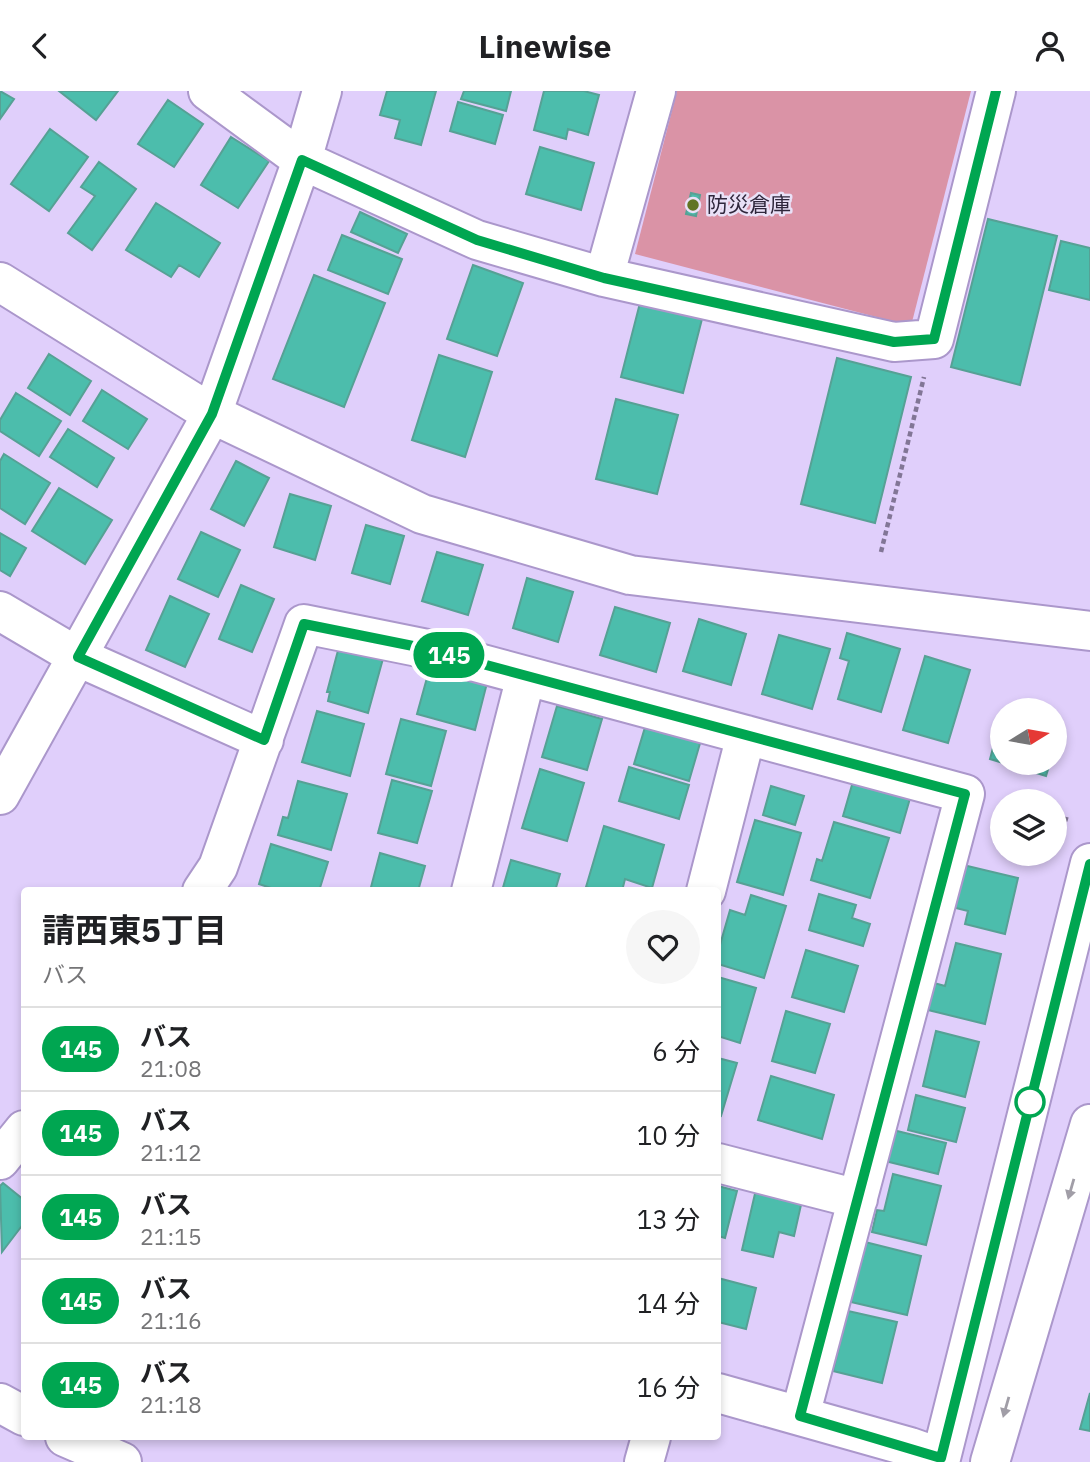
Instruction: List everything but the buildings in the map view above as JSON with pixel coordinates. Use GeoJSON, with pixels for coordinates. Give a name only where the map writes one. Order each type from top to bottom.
{"type":"FeatureCollection","features":[{"type":"Feature","properties":{"kind":"street"},"geometry":{"type":"LineString","coordinates":[[208,91],[302,160],[477,240],[604,278],[894,342],[934,339],[996,91]]}},
{"type":"Feature","properties":{"kind":"street"},"geometry":{"type":"LineString","coordinates":[[0,795],[212,414],[302,160],[322,91]]}},
{"type":"Feature","properties":{"kind":"street"},"geometry":{"type":"LineString","coordinates":[[604,278],[656,91]]}},
{"type":"Feature","properties":{"kind":"street"},"geometry":{"type":"LineString","coordinates":[[0,282],[212,414],[422,514],[630,575],[1090,631]]}},
{"type":"Feature","properties":{"kind":"street"},"geometry":{"type":"LineString","coordinates":[[0,611],[78,657],[264,740]]}},
{"type":"Feature","properties":{"kind":"street"},"geometry":{"type":"LineString","coordinates":[[205,887],[218,867],[304,624],[423,648],[965,794],[800,1416]]}},
{"type":"Feature","properties":{"kind":"street"},"geometry":{"type":"LineString","coordinates":[[472,887],[526,676]]}},
{"type":"Feature","properties":{"kind":"street"},"geometry":{"type":"LineString","coordinates":[[707,887],[746,735]]}},
{"type":"Feature","properties":{"kind":"street"},"geometry":{"type":"LineString","coordinates":[[721,1394],[941,1460],[1090,863]]}},
{"type":"Feature","properties":{"kind":"street"},"geometry":{"type":"LineString","coordinates":[[990,1462],[1090,1123]]}},
{"type":"Feature","properties":{"kind":"street"},"geometry":{"type":"LineString","coordinates":[[721,1164],[858,1199]]}},
{"type":"Feature","properties":{"kind":"street"},"geometry":{"type":"LineString","coordinates":[[0,1403],[21,1414]]}},
{"type":"Feature","properties":{"kind":"street"},"geometry":{"type":"LineString","coordinates":[[72,1440],[122,1462]]}},
{"type":"Feature","properties":{"kind":"street"},"geometry":{"type":"LineString","coordinates":[[644,1462],[650,1440]]}},
{"type":"Feature","properties":{"kind":"path"},"geometry":{"type":"LineString","coordinates":[[881,552],[934,339]]}},
{"type":"Feature","properties":{"kind":"shaded area"},"geometry":{"type":"Polygon","coordinates":[[[677,91],[971,91],[911,326],[635,254],[677,91]]]}},
{"type":"Feature","properties":{"kind":"bus line","name":"145"},"geometry":{"type":"LineString","coordinates":[[996,91],[934,339],[894,342],[604,278],[477,240],[302,160],[212,414],[78,657],[264,740],[304,624],[423,648],[965,794],[800,1416],[941,1458],[1090,864]]}},
{"type":"Feature","properties":{"kind":"place","name":"防災倉庫"},"geometry":{"type":"Point","coordinates":[693,205]}}]}
